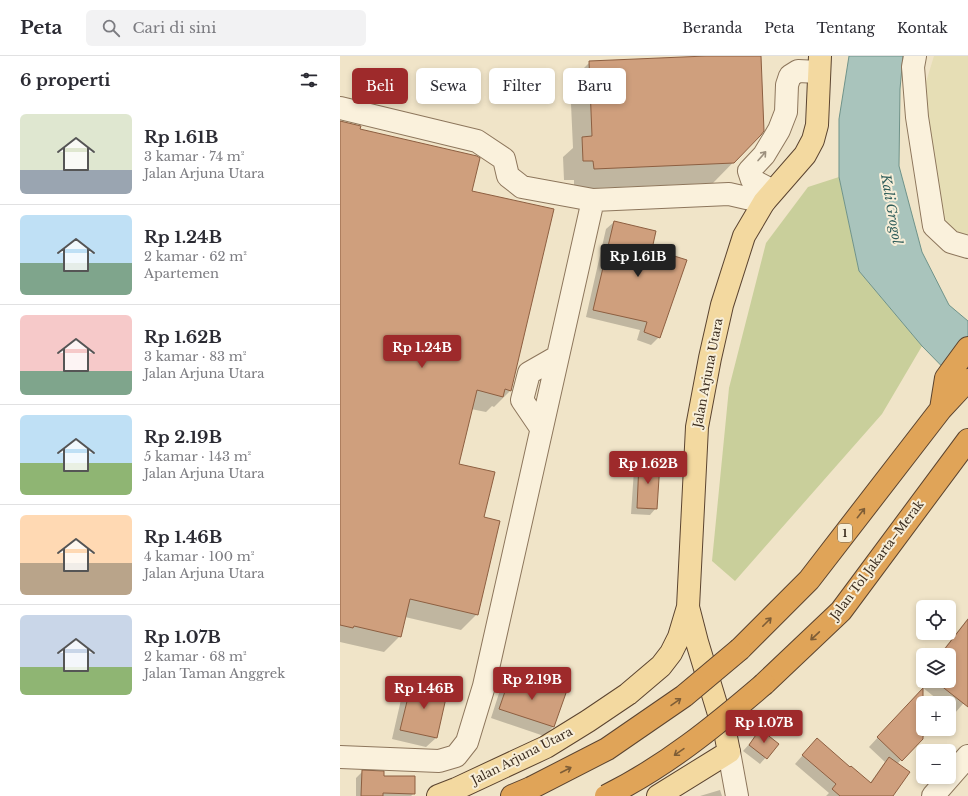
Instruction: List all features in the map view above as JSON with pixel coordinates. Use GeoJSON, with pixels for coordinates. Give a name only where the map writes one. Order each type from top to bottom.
{"type":"FeatureCollection","features":[{"type":"Feature","properties":{"kind":"highway"},"geometry":{"type":"LineString","coordinates":[[959,381],[968,348]]}},
{"type":"Feature","properties":{"kind":"highway","name":"1"},"geometry":{"type":"LineString","coordinates":[[522,792],[607,749],[684,696],[740,649],[809,580],[941,409],[944,385],[959,381]]}},
{"type":"Feature","properties":{"kind":"highway","name":"Jalan Tol Jakarta–Merak"},"geometry":{"type":"LineString","coordinates":[[606,796],[619,790],[678,754],[720,722],[764,684],[841,611],[960,456],[968,440]]}},
{"type":"Feature","properties":{"kind":"main road","name":"Jalan Arjuna Utara"},"geometry":{"type":"LineString","coordinates":[[438,796],[456,789],[546,746],[588,721],[628,694],[661,666],[671,653],[679,636],[688,607],[697,427],[722,305],[744,236],[769,196],[805,155],[813,140],[817,125],[820,64]]}},
{"type":"Feature","properties":{"kind":"main road"},"geometry":{"type":"LineString","coordinates":[[658,796],[729,752],[688,607]]}},
{"type":"Feature","properties":{"kind":"street"},"geometry":{"type":"LineString","coordinates":[[915,56],[913,67],[917,117],[934,226],[951,242],[968,247]]}},
{"type":"Feature","properties":{"kind":"street"},"geometry":{"type":"LineString","coordinates":[[769,196],[752,180],[749,171],[764,155],[779,130],[786,112],[787,85],[790,76],[798,71],[820,64]]}},
{"type":"Feature","properties":{"kind":"street"},"geometry":{"type":"LineString","coordinates":[[340,108],[477,141],[504,159],[508,176],[522,186],[593,200],[729,194],[769,196]]}},
{"type":"Feature","properties":{"kind":"street"},"geometry":{"type":"LineString","coordinates":[[340,757],[439,761],[456,756],[467,742],[484,686],[593,200]]}},
{"type":"Feature","properties":{"kind":"street"},"geometry":{"type":"LineString","coordinates":[[729,752],[737,796]]}},
{"type":"Feature","properties":{"kind":"street"},"geometry":{"type":"LineString","coordinates":[[933,796],[968,756]]}},
{"type":"Feature","properties":{"kind":"shaded area"},"geometry":{"type":"Polygon","coordinates":[[[934,56],[968,56],[968,239],[933,241],[917,159],[922,95],[934,56]]]}},
{"type":"Feature","properties":{"kind":"green space"},"geometry":{"type":"Polygon","coordinates":[[[839,177],[859,271],[922,346],[882,414],[735,581],[712,561],[729,388],[766,243],[808,187],[839,177]]]}},
{"type":"Feature","properties":{"kind":"water","name":"Kali Grogol"},"geometry":{"type":"Polygon","coordinates":[[[849,56],[903,56],[900,89],[899,166],[922,252],[949,305],[968,321],[968,393],[922,346],[859,271],[839,177],[839,119],[849,56]]]}},
{"type":"Feature","properties":{"kind":"building"},"geometry":{"type":"Polygon","coordinates":[[[706,56],[761,56],[764,131],[734,163],[594,169],[593,161],[583,161],[582,137],[592,136],[591,104],[626,104],[626,68],[589,68],[589,61],[706,56]]]}},
{"type":"Feature","properties":{"kind":"building"},"geometry":{"type":"Polygon","coordinates":[[[340,121],[361,126],[360,129],[477,156],[480,158],[472,191],[554,209],[511,391],[505,389],[503,397],[477,390],[459,464],[495,472],[484,517],[500,521],[478,615],[410,599],[401,637],[354,626],[353,628],[340,625],[340,121]]]}},
{"type":"Feature","properties":{"kind":"building"},"geometry":{"type":"Polygon","coordinates":[[[614,221],[656,231],[652,249],[687,260],[660,338],[644,332],[647,322],[593,310],[614,221]]]}},
{"type":"Feature","properties":{"kind":"building"},"geometry":{"type":"Polygon","coordinates":[[[639,462],[660,463],[657,509],[637,508],[639,462]]]}},
{"type":"Feature","properties":{"kind":"building"},"geometry":{"type":"Polygon","coordinates":[[[968,619],[968,707],[956,696],[944,688],[956,688],[956,648],[945,648],[952,640],[956,640],[956,634],[968,619]]]}},
{"type":"Feature","properties":{"kind":"building"},"geometry":{"type":"Polygon","coordinates":[[[511,674],[566,693],[554,727],[499,709],[511,674]]]}},
{"type":"Feature","properties":{"kind":"building"},"geometry":{"type":"Polygon","coordinates":[[[412,681],[448,689],[437,738],[400,730],[412,681]]]}},
{"type":"Feature","properties":{"kind":"building"},"geometry":{"type":"Polygon","coordinates":[[[923,688],[923,696],[916,696],[916,736],[923,736],[923,739],[918,744],[916,744],[916,746],[902,761],[877,737],[923,688]]]}},
{"type":"Feature","properties":{"kind":"building"},"geometry":{"type":"Polygon","coordinates":[[[760,729],[779,744],[767,759],[749,745],[760,729]]]}},
{"type":"Feature","properties":{"kind":"building"},"geometry":{"type":"Polygon","coordinates":[[[817,738],[871,783],[889,757],[910,772],[893,796],[840,796],[832,789],[836,784],[802,755],[817,738]]]}},
{"type":"Feature","properties":{"kind":"building"},"geometry":{"type":"Polygon","coordinates":[[[362,770],[384,771],[384,776],[415,776],[415,794],[383,793],[383,796],[361,796],[362,770]]]}}]}
